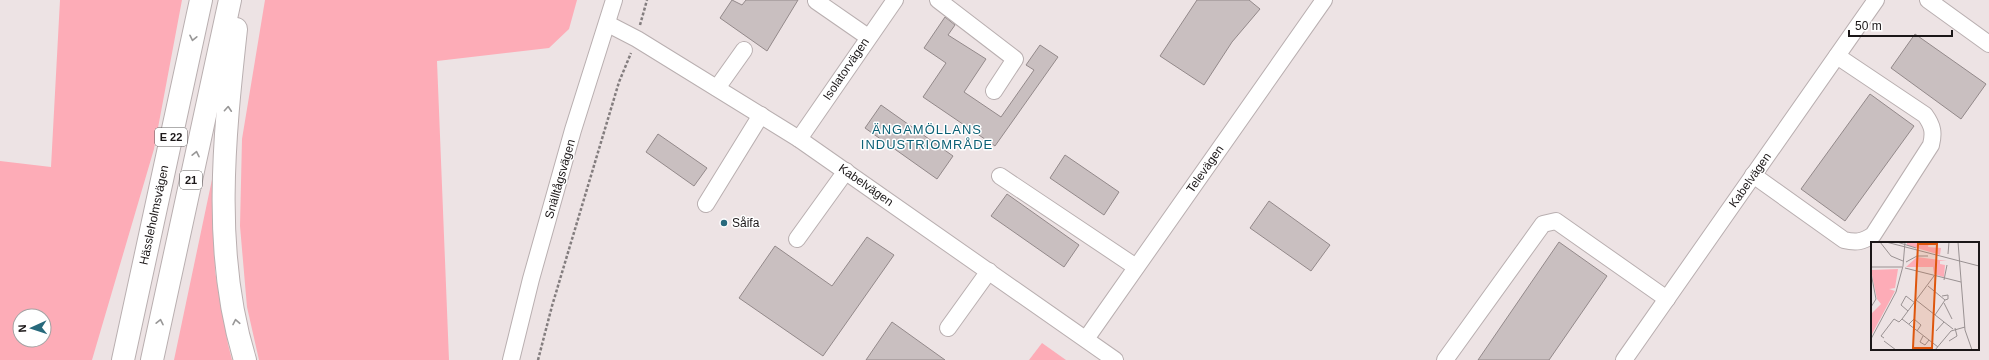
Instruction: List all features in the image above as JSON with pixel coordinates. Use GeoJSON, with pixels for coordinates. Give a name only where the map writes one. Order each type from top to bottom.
{"type":"FeatureCollection","features":[{"type":"Feature","properties":{"kind":"highway","name":"Hässleholmsvägen"},"geometry":{"type":"LineString","coordinates":[[123,360],[201,0]]}},
{"type":"Feature","properties":{"kind":"highway","name":"21"},"geometry":{"type":"LineString","coordinates":[[152,360],[230,0]]}},
{"type":"Feature","properties":{"kind":"highway"},"geometry":{"type":"LineString","coordinates":[[239,0],[228,108],[224,202],[232,299],[245,360]]}},
{"type":"Feature","properties":{"kind":"highway","name":"E 22"},"geometry":{"type":"LineString","coordinates":[[111,360],[141,274]]}},
{"type":"Feature","properties":{"kind":"street","name":"Snälltågsvägen"},"geometry":{"type":"LineString","coordinates":[[511,360],[531,279],[573,130],[608,24],[614,0]]}},
{"type":"Feature","properties":{"kind":"street","name":"Isolatorvägen"},"geometry":{"type":"LineString","coordinates":[[799,139],[895,0]]}},
{"type":"Feature","properties":{"kind":"street"},"geometry":{"type":"LineString","coordinates":[[938,0],[1015,59],[994,91]]}},
{"type":"Feature","properties":{"kind":"street","name":"Televägen"},"geometry":{"type":"LineString","coordinates":[[1086,339],[1324,0]]}},
{"type":"Feature","properties":{"kind":"street","name":"Kabelvägen"},"geometry":{"type":"LineString","coordinates":[[1624,360],[1876,0]]}},
{"type":"Feature","properties":{"kind":"street"},"geometry":{"type":"LineString","coordinates":[[1928,0],[1989,44]]}},
{"type":"Feature","properties":{"kind":"street"},"geometry":{"type":"LineString","coordinates":[[816,1],[868,37]]}},
{"type":"Feature","properties":{"kind":"street","name":"Kabelvägen"},"geometry":{"type":"LineString","coordinates":[[608,24],[637,39],[799,139],[1115,360]]}},
{"type":"Feature","properties":{"kind":"street"},"geometry":{"type":"LineString","coordinates":[[717,88],[744,50]]}},
{"type":"Feature","properties":{"kind":"street"},"geometry":{"type":"LineString","coordinates":[[1753,175],[1844,240],[1856,242],[1864,241],[1873,235],[1931,145],[1933,134],[1932,124],[1925,115],[1837,56]]}},
{"type":"Feature","properties":{"kind":"street"},"geometry":{"type":"LineString","coordinates":[[706,204],[761,115]]}},
{"type":"Feature","properties":{"kind":"street"},"geometry":{"type":"LineString","coordinates":[[797,239],[846,171]]}},
{"type":"Feature","properties":{"kind":"street"},"geometry":{"type":"LineString","coordinates":[[1000,176],[1136,267]]}},
{"type":"Feature","properties":{"kind":"street"},"geometry":{"type":"LineString","coordinates":[[1444,360],[1543,224],[1549,222],[1556,222],[1666,299]]}},
{"type":"Feature","properties":{"kind":"street"},"geometry":{"type":"LineString","coordinates":[[948,328],[988,271]]}},
{"type":"Feature","properties":{"kind":"path"},"geometry":{"type":"LineString","coordinates":[[538,360],[552,306],[619,82],[637,39],[647,0]]}},
{"type":"Feature","properties":{"kind":"shaded area"},"geometry":{"type":"Polygon","coordinates":[[[60,0],[182,0],[154,149],[92,360],[0,360],[0,161],[51,167],[60,0]]]}},
{"type":"Feature","properties":{"kind":"shaded area"},"geometry":{"type":"Polygon","coordinates":[[[265,0],[577,0],[569,29],[549,48],[437,61],[449,360],[259,360],[247,307],[240,226],[242,139],[265,0]]]}},
{"type":"Feature","properties":{"kind":"shaded area"},"geometry":{"type":"Polygon","coordinates":[[[214,170],[215,271],[232,360],[174,360],[214,170]]]}},
{"type":"Feature","properties":{"kind":"shaded area"},"geometry":{"type":"Polygon","coordinates":[[[1042,343],[1066,360],[1029,360],[1042,343]]]}},
{"type":"Feature","properties":{"kind":"building"},"geometry":{"type":"Polygon","coordinates":[[[732,0],[742,5],[746,0],[798,0],[767,51],[720,18],[732,0]]]}},
{"type":"Feature","properties":{"kind":"building"},"geometry":{"type":"Polygon","coordinates":[[[1197,0],[1249,0],[1260,9],[1232,42],[1204,85],[1160,56],[1197,0]]]}},
{"type":"Feature","properties":{"kind":"building"},"geometry":{"type":"Polygon","coordinates":[[[945,17],[955,25],[948,35],[986,59],[964,92],[1001,117],[1034,70],[1026,65],[1040,45],[1058,57],[995,146],[923,97],[946,63],[924,48],[945,17]]]}},
{"type":"Feature","properties":{"kind":"building"},"geometry":{"type":"Polygon","coordinates":[[[1915,34],[1986,84],[1961,119],[1891,68],[1915,34]]]}},
{"type":"Feature","properties":{"kind":"building"},"geometry":{"type":"Polygon","coordinates":[[[1870,94],[1914,126],[1845,221],[1801,189],[1870,94]]]}},
{"type":"Feature","properties":{"kind":"building"},"geometry":{"type":"Polygon","coordinates":[[[881,105],[953,156],[937,179],[865,128],[881,105]]]}},
{"type":"Feature","properties":{"kind":"building"},"geometry":{"type":"Polygon","coordinates":[[[658,134],[707,168],[694,186],[646,152],[658,134]]]}},
{"type":"Feature","properties":{"kind":"building"},"geometry":{"type":"Polygon","coordinates":[[[1065,155],[1119,192],[1104,215],[1050,178],[1065,155]]]}},
{"type":"Feature","properties":{"kind":"building"},"geometry":{"type":"Polygon","coordinates":[[[1007,194],[1079,245],[1064,267],[991,216],[1007,194]]]}},
{"type":"Feature","properties":{"kind":"building"},"geometry":{"type":"Polygon","coordinates":[[[1269,201],[1330,245],[1311,271],[1250,228],[1269,201]]]}},
{"type":"Feature","properties":{"kind":"building"},"geometry":{"type":"Polygon","coordinates":[[[867,237],[894,255],[823,356],[739,298],[775,246],[832,286],[867,237]]]}},
{"type":"Feature","properties":{"kind":"building"},"geometry":{"type":"Polygon","coordinates":[[[1559,242],[1607,276],[1549,360],[1478,360],[1559,242]]]}},
{"type":"Feature","properties":{"kind":"building"},"geometry":{"type":"Polygon","coordinates":[[[892,322],[945,360],[866,360],[892,322]]]}},
{"type":"Feature","properties":{"kind":"place","name":"Såifa"},"geometry":{"type":"Point","coordinates":[724,223]}},
{"type":"Feature","properties":{"kind":"district","name":"ÄNGAMÖLLANS INDUSTRIOMRÅDE"},"geometry":{"type":"Point","coordinates":[927,136]}}]}
